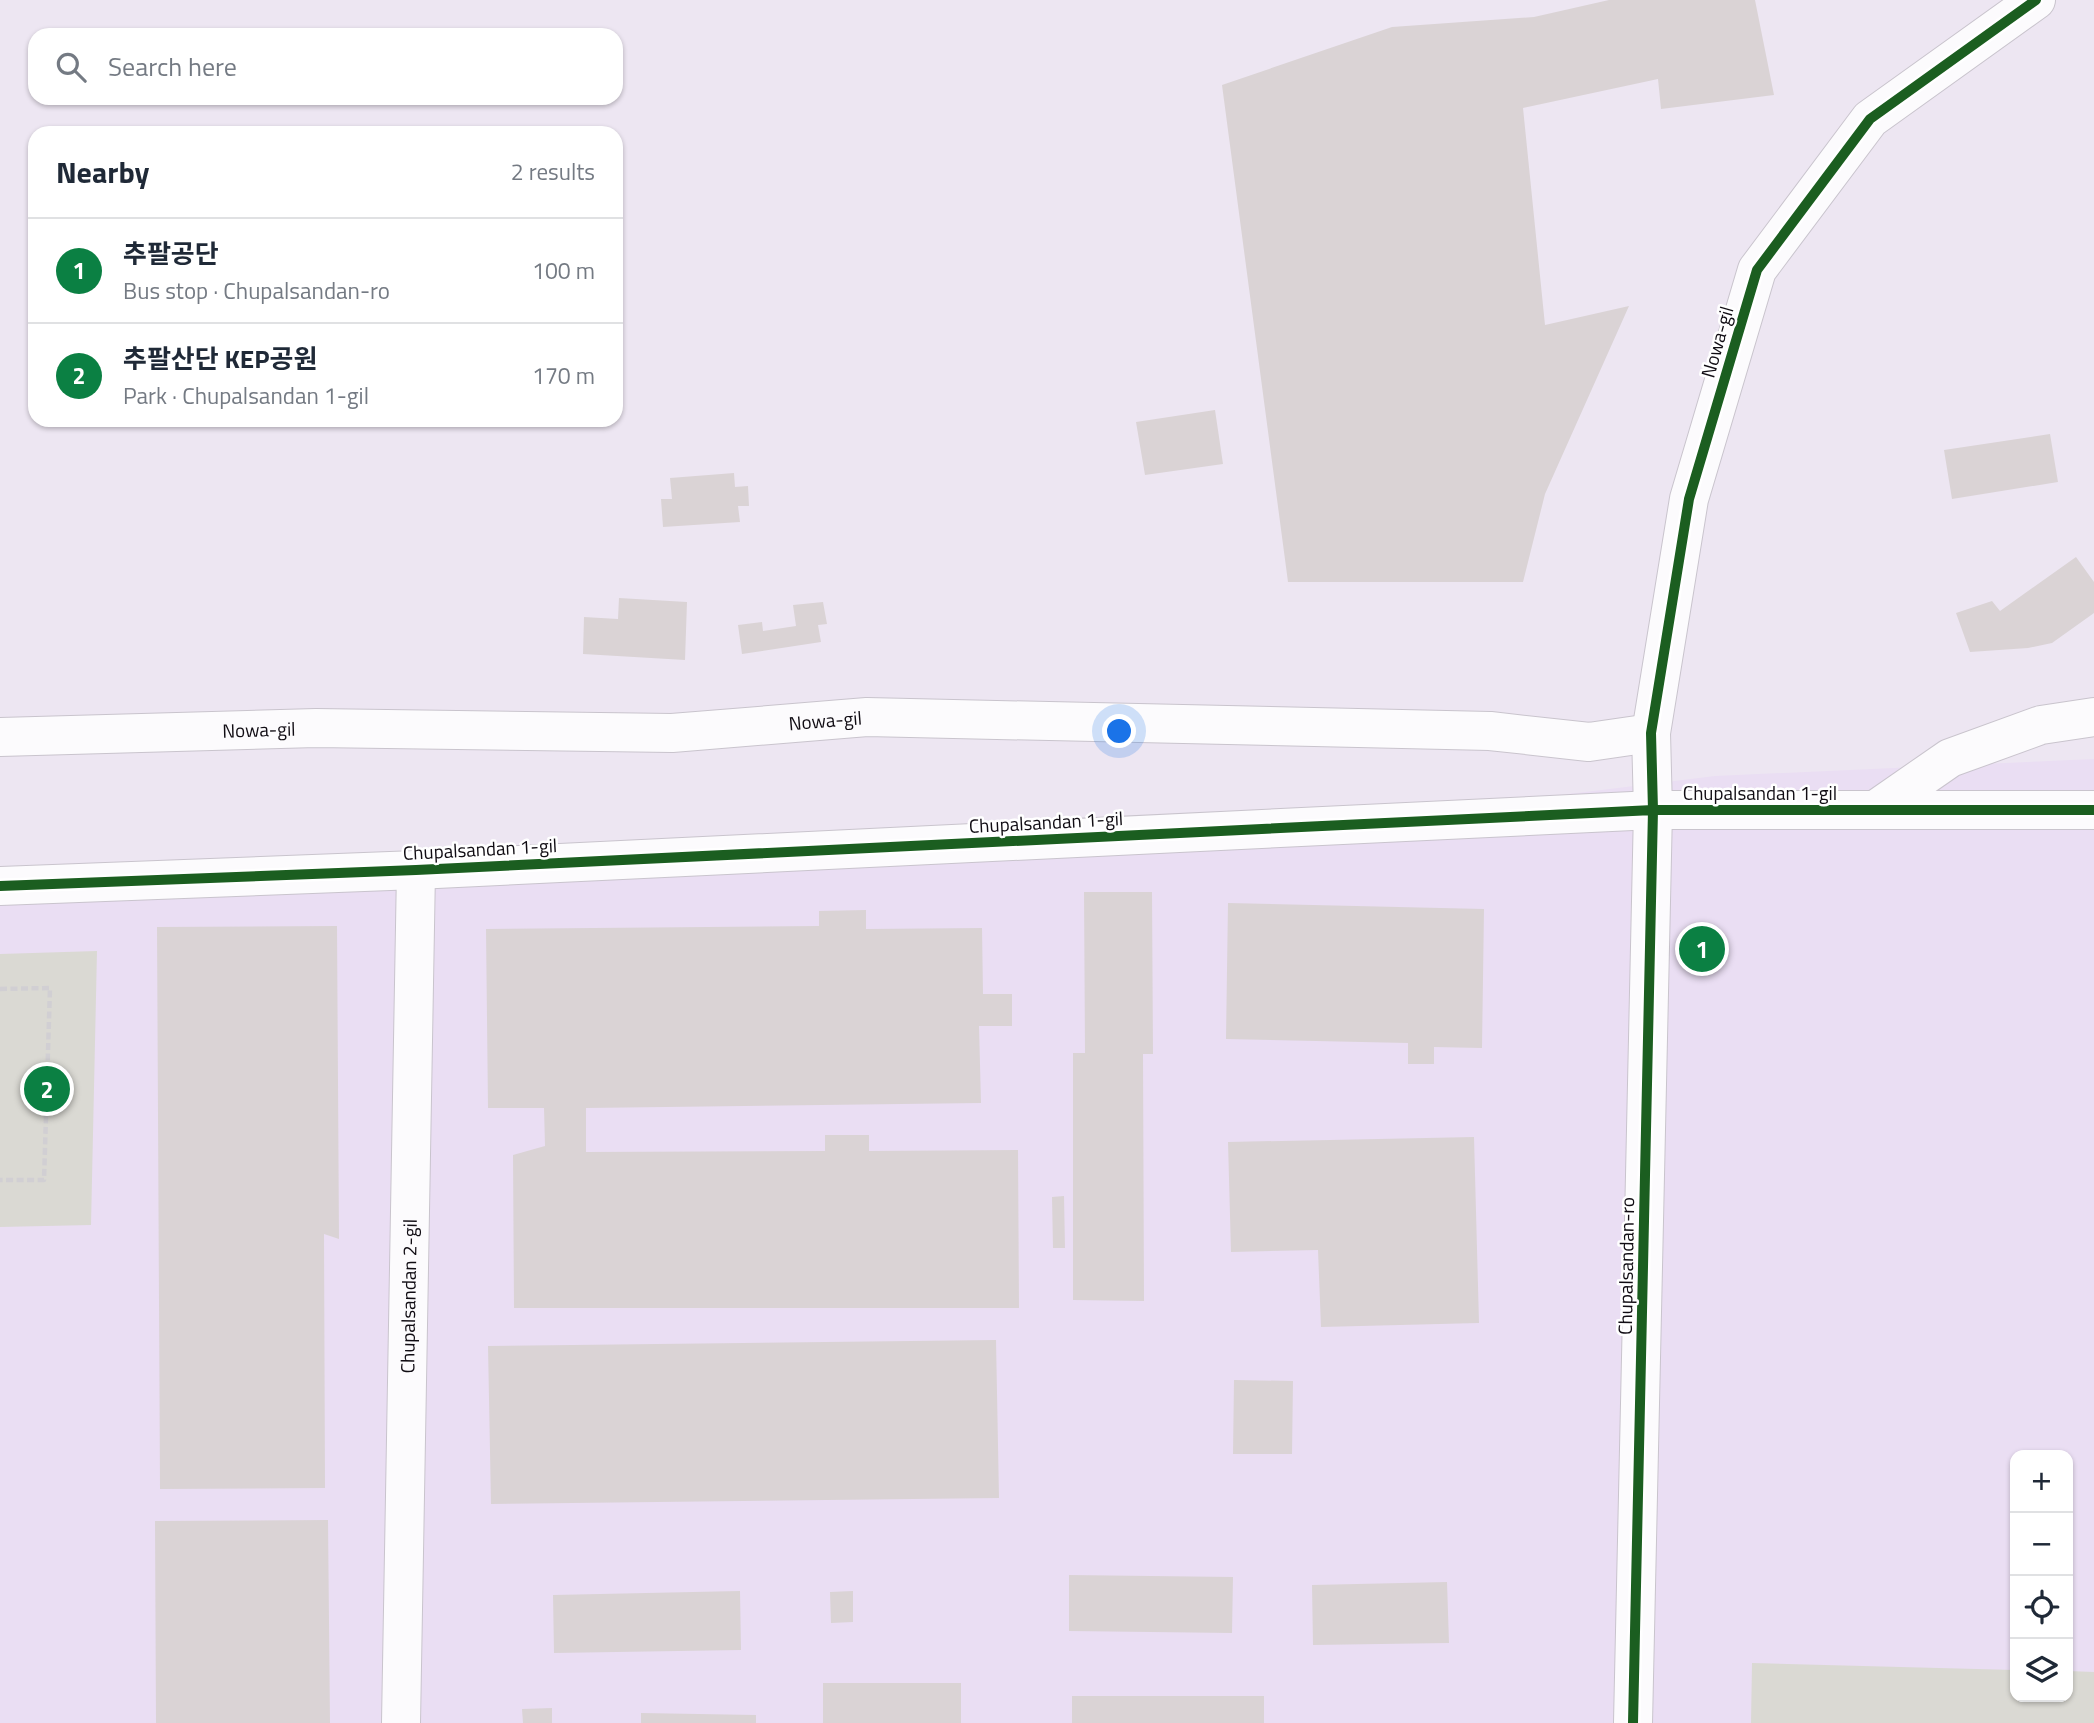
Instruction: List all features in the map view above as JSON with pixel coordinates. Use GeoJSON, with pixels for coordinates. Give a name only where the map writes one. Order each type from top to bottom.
{"type":"FeatureCollection","features":[{"type":"Feature","properties":{"kind":"street","name":"Nowa-gil"},"geometry":{"type":"LineString","coordinates":[[1653,810],[1651,733],[1689,499],[1757,270],[1870,118],[2036,0]]}},
{"type":"Feature","properties":{"kind":"street","name":"Nowa-gil"},"geometry":{"type":"LineString","coordinates":[[0,737],[316,728],[673,733],[867,717],[1490,731],[1590,742],[1651,733]]}},
{"type":"Feature","properties":{"kind":"street"},"geometry":{"type":"LineString","coordinates":[[1875,810],[1950,758],[2041,724],[2094,717]]}},
{"type":"Feature","properties":{"kind":"street","name":"Chupalsandan 1-gil"},"geometry":{"type":"LineString","coordinates":[[0,886],[416,870],[1653,810],[2094,810]]}},
{"type":"Feature","properties":{"kind":"street","name":"Chupalsandan-ro"},"geometry":{"type":"LineString","coordinates":[[1633,1723],[1653,810]]}},
{"type":"Feature","properties":{"kind":"street","name":"Chupalsandan 2-gil"},"geometry":{"type":"LineString","coordinates":[[401,1723],[416,870]]}},
{"type":"Feature","properties":{"kind":"path"},"geometry":{"type":"LineString","coordinates":[[0,989],[50,988],[44,1180],[0,1180]]}},
{"type":"Feature","properties":{"kind":"shaded area"},"geometry":{"type":"Polygon","coordinates":[[[2094,759],[2094,1723],[0,1723],[0,873],[1561,795],[1715,776],[2094,759]]]}},
{"type":"Feature","properties":{"kind":"shaded area"},"geometry":{"type":"Polygon","coordinates":[[[97,951],[91,1225],[0,1227],[0,954],[97,951]]]}},
{"type":"Feature","properties":{"kind":"shaded area"},"geometry":{"type":"Polygon","coordinates":[[[1752,1663],[2010,1670],[2010,1702],[2073,1702],[2073,1671],[2094,1672],[2094,1723],[1751,1723],[1752,1663]]]}},
{"type":"Feature","properties":{"kind":"building"},"geometry":{"type":"Polygon","coordinates":[[[1609,0],[1755,0],[1774,95],[1661,109],[1658,79],[1523,108],[1545,325],[1629,306],[1545,494],[1523,582],[1288,582],[1222,85],[1392,27],[1534,17],[1609,0]]]}},
{"type":"Feature","properties":{"kind":"building"},"geometry":{"type":"Polygon","coordinates":[[[1215,410],[1223,464],[1145,475],[1136,422],[1215,410]]]}},
{"type":"Feature","properties":{"kind":"building"},"geometry":{"type":"Polygon","coordinates":[[[2050,434],[2058,482],[1952,499],[1944,450],[2050,434]]]}},
{"type":"Feature","properties":{"kind":"building"},"geometry":{"type":"Polygon","coordinates":[[[734,473],[735,487],[748,486],[749,506],[738,506],[740,522],[663,527],[661,499],[672,499],[670,478],[734,473]]]}},
{"type":"Feature","properties":{"kind":"building"},"geometry":{"type":"Polygon","coordinates":[[[2076,557],[2094,582],[2094,613],[2052,643],[2028,648],[1970,652],[1956,613],[1992,601],[2000,611],[2076,557]]]}},
{"type":"Feature","properties":{"kind":"building"},"geometry":{"type":"Polygon","coordinates":[[[619,598],[687,602],[685,660],[583,654],[584,617],[618,619],[619,598]]]}},
{"type":"Feature","properties":{"kind":"building"},"geometry":{"type":"Polygon","coordinates":[[[823,602],[827,624],[818,625],[821,642],[742,654],[738,625],[762,622],[763,631],[796,626],[793,605],[823,602]]]}},
{"type":"Feature","properties":{"kind":"building"},"geometry":{"type":"Polygon","coordinates":[[[1084,892],[1152,892],[1153,1054],[1143,1054],[1144,1301],[1073,1300],[1073,1053],[1085,1053],[1084,892]]]}},
{"type":"Feature","properties":{"kind":"building"},"geometry":{"type":"Polygon","coordinates":[[[1228,903],[1484,909],[1482,1048],[1434,1047],[1434,1064],[1408,1064],[1408,1043],[1226,1039],[1228,903]]]}},
{"type":"Feature","properties":{"kind":"building"},"geometry":{"type":"Polygon","coordinates":[[[866,910],[866,929],[982,928],[983,994],[1012,994],[1012,1026],[979,1026],[981,1103],[586,1108],[586,1152],[825,1151],[825,1135],[869,1135],[869,1151],[1018,1150],[1019,1308],[514,1308],[513,1155],[545,1146],[544,1108],[488,1108],[486,929],[819,926],[819,911],[866,910]]]}},
{"type":"Feature","properties":{"kind":"building"},"geometry":{"type":"Polygon","coordinates":[[[337,926],[339,1239],[324,1234],[325,1488],[160,1489],[157,927],[337,926]]]}},
{"type":"Feature","properties":{"kind":"building"},"geometry":{"type":"Polygon","coordinates":[[[1474,1137],[1479,1323],[1321,1327],[1318,1250],[1231,1252],[1228,1142],[1474,1137]]]}},
{"type":"Feature","properties":{"kind":"building"},"geometry":{"type":"Polygon","coordinates":[[[1064,1196],[1065,1248],[1053,1248],[1052,1197],[1064,1196]]]}},
{"type":"Feature","properties":{"kind":"building"},"geometry":{"type":"Polygon","coordinates":[[[996,1340],[999,1498],[491,1504],[488,1346],[996,1340]]]}},
{"type":"Feature","properties":{"kind":"building"},"geometry":{"type":"Polygon","coordinates":[[[1234,1380],[1293,1381],[1292,1454],[1233,1454],[1234,1380]]]}},
{"type":"Feature","properties":{"kind":"building"},"geometry":{"type":"Polygon","coordinates":[[[328,1520],[330,1723],[156,1723],[155,1521],[328,1520]]]}},
{"type":"Feature","properties":{"kind":"building"},"geometry":{"type":"Polygon","coordinates":[[[1069,1575],[1233,1577],[1232,1633],[1069,1631],[1069,1575]]]}},
{"type":"Feature","properties":{"kind":"building"},"geometry":{"type":"Polygon","coordinates":[[[1447,1582],[1449,1643],[1313,1645],[1312,1585],[1447,1582]]]}},
{"type":"Feature","properties":{"kind":"building"},"geometry":{"type":"Polygon","coordinates":[[[740,1591],[741,1650],[554,1653],[553,1595],[740,1591]]]}},
{"type":"Feature","properties":{"kind":"building"},"geometry":{"type":"Polygon","coordinates":[[[853,1591],[853,1622],[831,1623],[830,1592],[853,1591]]]}},
{"type":"Feature","properties":{"kind":"building"},"geometry":{"type":"Polygon","coordinates":[[[823,1683],[961,1683],[961,1723],[823,1723],[823,1683]]]}},
{"type":"Feature","properties":{"kind":"building"},"geometry":{"type":"Polygon","coordinates":[[[1072,1696],[1264,1696],[1264,1723],[1072,1723],[1072,1696]]]}},
{"type":"Feature","properties":{"kind":"building"},"geometry":{"type":"Polygon","coordinates":[[[552,1708],[552,1723],[523,1723],[522,1709],[552,1708]]]}},
{"type":"Feature","properties":{"kind":"building"},"geometry":{"type":"Polygon","coordinates":[[[641,1713],[756,1715],[756,1723],[641,1723],[641,1713]]]}},
{"type":"Feature","properties":{"kind":"cycle path"},"geometry":{"type":"LineString","coordinates":[[1633,1723],[1653,810],[1651,733],[1689,499],[1757,270],[1870,119],[2036,0]]}},
{"type":"Feature","properties":{"kind":"cycle path"},"geometry":{"type":"LineString","coordinates":[[0,886],[416,870],[1653,810],[2094,810]]}},
{"type":"Feature","properties":{"kind":"place","name":"추팔공단"},"geometry":{"type":"Point","coordinates":[1702,949]}},
{"type":"Feature","properties":{"kind":"place","name":"추팔산단 KEP공원"},"geometry":{"type":"Point","coordinates":[47,1089]}}]}
